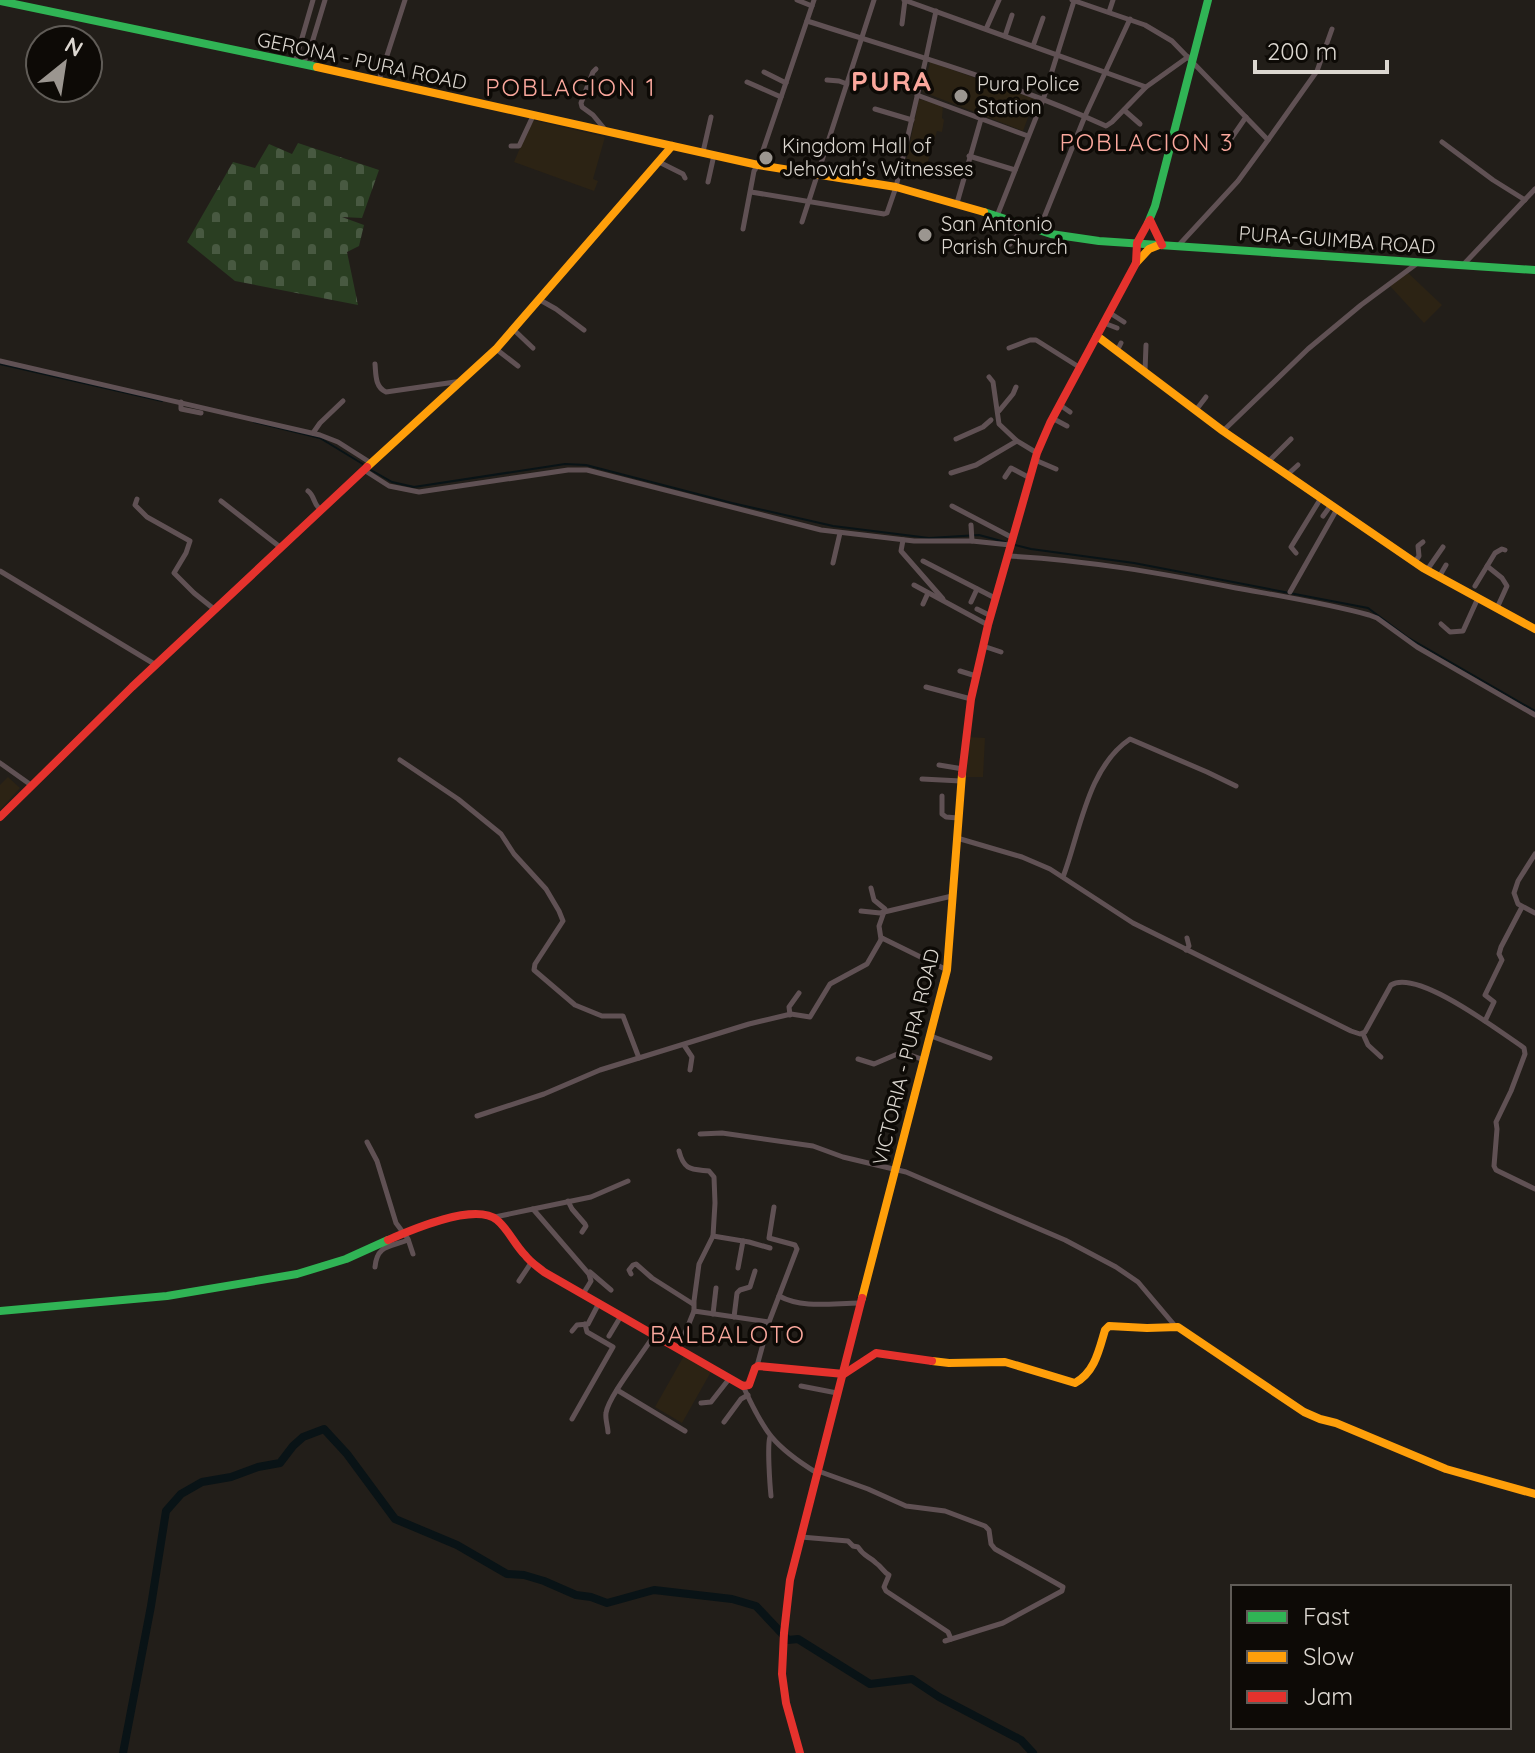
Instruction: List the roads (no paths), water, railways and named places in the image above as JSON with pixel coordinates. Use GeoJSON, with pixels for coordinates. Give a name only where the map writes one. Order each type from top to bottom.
{"type":"FeatureCollection","features":[{"type":"Feature","properties":{"kind":"main road"},"geometry":{"type":"LineString","coordinates":[[1137,243],[1150,220],[1208,0]]}},
{"type":"Feature","properties":{"kind":"main road","name":"GERONA - PURA ROAD"},"geometry":{"type":"LineString","coordinates":[[0,1],[379,80],[758,165],[896,187],[1039,230],[1073,237],[1137,243]]}},
{"type":"Feature","properties":{"kind":"main road"},"geometry":{"type":"LineString","coordinates":[[0,817],[320,509],[496,349],[672,146]]}},
{"type":"Feature","properties":{"kind":"main road"},"geometry":{"type":"LineString","coordinates":[[1136,263],[1149,249],[1162,245],[1150,220]]}},
{"type":"Feature","properties":{"kind":"main road","name":"PURA-GUIMBA ROAD"},"geometry":{"type":"LineString","coordinates":[[1137,243],[1535,270]]}},
{"type":"Feature","properties":{"kind":"main road","name":"VICTORIA - PURA ROAD"},"geometry":{"type":"LineString","coordinates":[[800,1753],[783,1689],[790,1580],[947,970],[961,781],[976,676],[1036,457],[1052,418],[1136,263],[1137,243]]}},
{"type":"Feature","properties":{"kind":"main road"},"geometry":{"type":"LineString","coordinates":[[1097,336],[1119,347],[1145,372],[1287,475],[1295,485],[1321,498],[1427,570],[1535,629]]}},
{"type":"Feature","properties":{"kind":"main road"},"geometry":{"type":"LineString","coordinates":[[0,1311],[167,1296],[288,1276],[329,1266],[461,1215],[482,1215],[494,1218],[531,1263],[544,1272],[679,1348],[747,1392],[757,1367],[842,1374],[876,1353],[949,1363],[1005,1362],[1075,1383],[1089,1373],[1109,1326],[1176,1327],[1304,1412],[1446,1469],[1535,1494]]}},
{"type":"Feature","properties":{"kind":"street"},"geometry":{"type":"LineString","coordinates":[[303,64],[313,0]]}},
{"type":"Feature","properties":{"kind":"street"},"geometry":{"type":"LineString","coordinates":[[303,64],[313,53],[311,46],[325,0]]}},
{"type":"Feature","properties":{"kind":"street"},"geometry":{"type":"LineString","coordinates":[[379,80],[405,0]]}},
{"type":"Feature","properties":{"kind":"street"},"geometry":{"type":"LineString","coordinates":[[743,229],[754,171],[813,3],[797,0]]}},
{"type":"Feature","properties":{"kind":"street"},"geometry":{"type":"LineString","coordinates":[[802,222],[874,0]]}},
{"type":"Feature","properties":{"kind":"street"},"geometry":{"type":"LineString","coordinates":[[902,24],[905,0],[1146,87]]}},
{"type":"Feature","properties":{"kind":"street"},"geometry":{"type":"LineString","coordinates":[[986,29],[999,0]]}},
{"type":"Feature","properties":{"kind":"street"},"geometry":{"type":"LineString","coordinates":[[1109,12],[1113,0]]}},
{"type":"Feature","properties":{"kind":"street"},"geometry":{"type":"LineString","coordinates":[[996,217],[1043,100],[1076,1],[1145,25],[1172,41],[1268,140]]}},
{"type":"Feature","properties":{"kind":"street"},"geometry":{"type":"LineString","coordinates":[[751,192],[884,214],[887,212],[896,187],[936,11]]}},
{"type":"Feature","properties":{"kind":"street"},"geometry":{"type":"LineString","coordinates":[[1005,36],[1012,15]]}},
{"type":"Feature","properties":{"kind":"street"},"geometry":{"type":"LineString","coordinates":[[1033,46],[1043,18]]}},
{"type":"Feature","properties":{"kind":"street"},"geometry":{"type":"LineString","coordinates":[[1039,230],[1085,116],[1130,19]]}},
{"type":"Feature","properties":{"kind":"street"},"geometry":{"type":"LineString","coordinates":[[807,21],[926,58],[1108,126],[1146,87],[1190,59]]}},
{"type":"Feature","properties":{"kind":"street"},"geometry":{"type":"LineString","coordinates":[[1178,246],[1238,181],[1317,71],[1332,29]]}},
{"type":"Feature","properties":{"kind":"street"},"geometry":{"type":"LineString","coordinates":[[596,69],[581,103],[608,132]]}},
{"type":"Feature","properties":{"kind":"street"},"geometry":{"type":"LineString","coordinates":[[764,72],[786,83]]}},
{"type":"Feature","properties":{"kind":"street"},"geometry":{"type":"LineString","coordinates":[[827,80],[847,84]]}},
{"type":"Feature","properties":{"kind":"street"},"geometry":{"type":"LineString","coordinates":[[747,82],[781,97]]}},
{"type":"Feature","properties":{"kind":"street"},"geometry":{"type":"LineString","coordinates":[[917,95],[1028,136]]}},
{"type":"Feature","properties":{"kind":"street"},"geometry":{"type":"LineString","coordinates":[[875,109],[912,120]]}},
{"type":"Feature","properties":{"kind":"street"},"geometry":{"type":"LineString","coordinates":[[1124,110],[1140,124]]}},
{"type":"Feature","properties":{"kind":"street"},"geometry":{"type":"LineString","coordinates":[[511,146],[521,144],[533,116]]}},
{"type":"Feature","properties":{"kind":"street"},"geometry":{"type":"LineString","coordinates":[[703,152],[711,117]]}},
{"type":"Feature","properties":{"kind":"street"},"geometry":{"type":"LineString","coordinates":[[1224,149],[1246,117]]}},
{"type":"Feature","properties":{"kind":"street"},"geometry":{"type":"LineString","coordinates":[[957,203],[981,119]]}},
{"type":"Feature","properties":{"kind":"street"},"geometry":{"type":"LineString","coordinates":[[1442,142],[1525,200]]}},
{"type":"Feature","properties":{"kind":"street"},"geometry":{"type":"LineString","coordinates":[[708,182],[714,155]]}},
{"type":"Feature","properties":{"kind":"street"},"geometry":{"type":"LineString","coordinates":[[969,156],[1015,170]]}},
{"type":"Feature","properties":{"kind":"street"},"geometry":{"type":"LineString","coordinates":[[659,162],[685,178]]}},
{"type":"Feature","properties":{"kind":"street"},"geometry":{"type":"LineString","coordinates":[[1463,265],[1535,189]]}},
{"type":"Feature","properties":{"kind":"street"},"geometry":{"type":"LineString","coordinates":[[1010,244],[1021,225]]}},
{"type":"Feature","properties":{"kind":"street"},"geometry":{"type":"LineString","coordinates":[[1223,431],[1308,349],[1420,262]]}},
{"type":"Feature","properties":{"kind":"street"},"geometry":{"type":"LineString","coordinates":[[540,300],[584,330]]}},
{"type":"Feature","properties":{"kind":"street"},"geometry":{"type":"LineString","coordinates":[[1110,313],[1124,322]]}},
{"type":"Feature","properties":{"kind":"street"},"geometry":{"type":"LineString","coordinates":[[1104,323],[1117,328]]}},
{"type":"Feature","properties":{"kind":"street"},"geometry":{"type":"LineString","coordinates":[[514,330],[533,348]]}},
{"type":"Feature","properties":{"kind":"street"},"geometry":{"type":"LineString","coordinates":[[1009,348],[1036,340],[1079,367]]}},
{"type":"Feature","properties":{"kind":"street"},"geometry":{"type":"LineString","coordinates":[[1145,372],[1146,345]]}},
{"type":"Feature","properties":{"kind":"street"},"geometry":{"type":"LineString","coordinates":[[496,349],[518,366]]}},
{"type":"Feature","properties":{"kind":"street"},"geometry":{"type":"LineString","coordinates":[[0,361],[313,433],[338,442],[389,486],[419,492],[560,471],[587,470],[761,516],[840,533],[903,540],[1013,542]]}},
{"type":"Feature","properties":{"kind":"street"},"geometry":{"type":"LineString","coordinates":[[375,364],[378,384],[386,392],[463,381]]}},
{"type":"Feature","properties":{"kind":"street"},"geometry":{"type":"LineString","coordinates":[[989,377],[993,382],[999,424]]}},
{"type":"Feature","properties":{"kind":"street"},"geometry":{"type":"LineString","coordinates":[[998,412],[1016,387]]}},
{"type":"Feature","properties":{"kind":"street"},"geometry":{"type":"LineString","coordinates":[[1196,410],[1206,397]]}},
{"type":"Feature","properties":{"kind":"street"},"geometry":{"type":"LineString","coordinates":[[313,433],[343,401]]}},
{"type":"Feature","properties":{"kind":"street"},"geometry":{"type":"LineString","coordinates":[[181,404],[182,410],[201,413]]}},
{"type":"Feature","properties":{"kind":"street"},"geometry":{"type":"LineString","coordinates":[[1060,405],[1070,412]]}},
{"type":"Feature","properties":{"kind":"street"},"geometry":{"type":"LineString","coordinates":[[1052,418],[1067,426]]}},
{"type":"Feature","properties":{"kind":"street"},"geometry":{"type":"LineString","coordinates":[[956,439],[983,427],[988,419],[999,424],[1036,457],[1056,469]]}},
{"type":"Feature","properties":{"kind":"street"},"geometry":{"type":"LineString","coordinates":[[1268,462],[1291,439]]}},
{"type":"Feature","properties":{"kind":"street"},"geometry":{"type":"LineString","coordinates":[[951,473],[976,465],[1017,441]]}},
{"type":"Feature","properties":{"kind":"street"},"geometry":{"type":"LineString","coordinates":[[1287,475],[1298,465]]}},
{"type":"Feature","properties":{"kind":"street"},"geometry":{"type":"LineString","coordinates":[[1005,477],[1011,468],[1031,478]]}},
{"type":"Feature","properties":{"kind":"street"},"geometry":{"type":"LineString","coordinates":[[308,491],[320,509]]}},
{"type":"Feature","properties":{"kind":"street"},"geometry":{"type":"LineString","coordinates":[[1296,553],[1291,549],[1292,543],[1321,498]]}},
{"type":"Feature","properties":{"kind":"street"},"geometry":{"type":"LineString","coordinates":[[137,499],[135,505],[147,517],[189,540],[186,553],[174,573],[215,609]]}},
{"type":"Feature","properties":{"kind":"street"},"geometry":{"type":"LineString","coordinates":[[221,501],[280,547]]}},
{"type":"Feature","properties":{"kind":"street"},"geometry":{"type":"LineString","coordinates":[[952,506],[1013,542]]}},
{"type":"Feature","properties":{"kind":"street"},"geometry":{"type":"LineString","coordinates":[[1323,516],[1334,507]]}},
{"type":"Feature","properties":{"kind":"street"},"geometry":{"type":"LineString","coordinates":[[1290,592],[1334,507]]}},
{"type":"Feature","properties":{"kind":"street"},"geometry":{"type":"LineString","coordinates":[[971,525],[972,541]]}},
{"type":"Feature","properties":{"kind":"street"},"geometry":{"type":"LineString","coordinates":[[833,563],[840,533]]}},
{"type":"Feature","properties":{"kind":"street"},"geometry":{"type":"LineString","coordinates":[[903,540],[901,551],[945,602]]}},
{"type":"Feature","properties":{"kind":"street"},"geometry":{"type":"LineString","coordinates":[[1415,562],[1419,556],[1418,546],[1423,542]]}},
{"type":"Feature","properties":{"kind":"street"},"geometry":{"type":"LineString","coordinates":[[1427,570],[1443,547]]}},
{"type":"Feature","properties":{"kind":"street"},"geometry":{"type":"LineString","coordinates":[[1475,586],[1495,553],[1505,550]]}},
{"type":"Feature","properties":{"kind":"street"},"geometry":{"type":"LineString","coordinates":[[1009,556],[1103,564],[1369,615],[1417,647],[1535,715]]}},
{"type":"Feature","properties":{"kind":"street"},"geometry":{"type":"LineString","coordinates":[[923,561],[996,599]]}},
{"type":"Feature","properties":{"kind":"street"},"geometry":{"type":"LineString","coordinates":[[1439,577],[1446,565]]}},
{"type":"Feature","properties":{"kind":"street"},"geometry":{"type":"LineString","coordinates":[[1487,566],[1507,586],[1497,608]]}},
{"type":"Feature","properties":{"kind":"street"},"geometry":{"type":"LineString","coordinates":[[0,571],[156,665]]}},
{"type":"Feature","properties":{"kind":"street"},"geometry":{"type":"LineString","coordinates":[[914,585],[945,602],[990,620]]}},
{"type":"Feature","properties":{"kind":"street"},"geometry":{"type":"LineString","coordinates":[[971,602],[977,589]]}},
{"type":"Feature","properties":{"kind":"street"},"geometry":{"type":"LineString","coordinates":[[923,604],[928,593]]}},
{"type":"Feature","properties":{"kind":"street"},"geometry":{"type":"LineString","coordinates":[[1441,624],[1450,632],[1463,631],[1478,598]]}},
{"type":"Feature","properties":{"kind":"street"},"geometry":{"type":"LineString","coordinates":[[977,609],[990,620]]}},
{"type":"Feature","properties":{"kind":"street"},"geometry":{"type":"LineString","coordinates":[[983,646],[1001,652]]}},
{"type":"Feature","properties":{"kind":"street"},"geometry":{"type":"LineString","coordinates":[[960,671],[976,676]]}},
{"type":"Feature","properties":{"kind":"street"},"geometry":{"type":"LineString","coordinates":[[926,687],[971,699]]}},
{"type":"Feature","properties":{"kind":"street"},"geometry":{"type":"LineString","coordinates":[[1063,877],[1088,796],[1110,758],[1130,739],[1236,786]]}},
{"type":"Feature","properties":{"kind":"street"},"geometry":{"type":"LineString","coordinates":[[400,760],[458,799],[501,834],[514,854],[546,889],[563,920],[534,970],[579,1007],[602,1016],[623,1016],[639,1058]]}},
{"type":"Feature","properties":{"kind":"street"},"geometry":{"type":"LineString","coordinates":[[0,763],[31,785]]}},
{"type":"Feature","properties":{"kind":"street"},"geometry":{"type":"LineString","coordinates":[[939,765],[963,769]]}},
{"type":"Feature","properties":{"kind":"street"},"geometry":{"type":"LineString","coordinates":[[922,779],[961,781]]}},
{"type":"Feature","properties":{"kind":"street"},"geometry":{"type":"LineString","coordinates":[[942,796],[942,814],[958,818]]}},
{"type":"Feature","properties":{"kind":"street"},"geometry":{"type":"LineString","coordinates":[[957,838],[1022,857],[1050,869],[1133,923],[1325,1019],[1363,1034]]}},
{"type":"Feature","properties":{"kind":"street"},"geometry":{"type":"LineString","coordinates":[[1535,854],[1515,888],[1515,897],[1522,907],[1535,913]]}},
{"type":"Feature","properties":{"kind":"street"},"geometry":{"type":"LineString","coordinates":[[477,1116],[544,1094],[600,1070],[749,1024],[790,1015],[810,1017],[828,986],[867,964],[881,939],[878,929],[885,908],[874,900],[871,888]]}},
{"type":"Feature","properties":{"kind":"street"},"geometry":{"type":"LineString","coordinates":[[861,911],[884,912],[952,896]]}},
{"type":"Feature","properties":{"kind":"street"},"geometry":{"type":"LineString","coordinates":[[1485,1021],[1494,1002],[1485,995],[1502,960],[1499,954],[1501,947],[1522,907]]}},
{"type":"Feature","properties":{"kind":"street"},"geometry":{"type":"LineString","coordinates":[[1186,950],[1189,946],[1187,938]]}},
{"type":"Feature","properties":{"kind":"street"},"geometry":{"type":"LineString","coordinates":[[881,939],[947,970]]}},
{"type":"Feature","properties":{"kind":"street"},"geometry":{"type":"LineString","coordinates":[[1363,1034],[1391,985],[1398,981],[1437,992],[1524,1048],[1525,1054],[1496,1122],[1494,1166],[1496,1170],[1535,1189]]}},
{"type":"Feature","properties":{"kind":"street"},"geometry":{"type":"LineString","coordinates":[[790,1015],[789,1007],[799,993]]}},
{"type":"Feature","properties":{"kind":"street"},"geometry":{"type":"LineString","coordinates":[[1363,1034],[1368,1045],[1381,1057]]}},
{"type":"Feature","properties":{"kind":"street"},"geometry":{"type":"LineString","coordinates":[[931,1036],[990,1058]]}},
{"type":"Feature","properties":{"kind":"street"},"geometry":{"type":"LineString","coordinates":[[684,1045],[692,1057],[690,1070]]}},
{"type":"Feature","properties":{"kind":"street"},"geometry":{"type":"LineString","coordinates":[[858,1059],[874,1064],[902,1052],[925,1061]]}},
{"type":"Feature","properties":{"kind":"street"},"geometry":{"type":"LineString","coordinates":[[700,1134],[718,1132],[813,1146],[843,1157],[896,1169],[1065,1240],[1116,1267],[1138,1282],[1176,1327]]}},
{"type":"Feature","properties":{"kind":"street"},"geometry":{"type":"LineString","coordinates":[[367,1142],[377,1161],[396,1223],[406,1236],[413,1254]]}},
{"type":"Feature","properties":{"kind":"street"},"geometry":{"type":"LineString","coordinates":[[679,1151],[687,1166],[709,1171],[714,1177],[715,1203],[713,1236],[699,1264],[694,1308],[679,1348]]}},
{"type":"Feature","properties":{"kind":"street"},"geometry":{"type":"LineString","coordinates":[[494,1218],[591,1197],[628,1181]]}},
{"type":"Feature","properties":{"kind":"street"},"geometry":{"type":"LineString","coordinates":[[568,1201],[586,1226],[582,1232]]}},
{"type":"Feature","properties":{"kind":"street"},"geometry":{"type":"LineString","coordinates":[[757,1367],[769,1322],[797,1249],[795,1245],[769,1238],[774,1207]]}},
{"type":"Feature","properties":{"kind":"street"},"geometry":{"type":"LineString","coordinates":[[533,1209],[591,1278],[583,1294]]}},
{"type":"Feature","properties":{"kind":"street"},"geometry":{"type":"LineString","coordinates":[[375,1267],[382,1249],[406,1236]]}},
{"type":"Feature","properties":{"kind":"street"},"geometry":{"type":"LineString","coordinates":[[713,1236],[770,1248]]}},
{"type":"Feature","properties":{"kind":"street"},"geometry":{"type":"LineString","coordinates":[[738,1268],[743,1241]]}},
{"type":"Feature","properties":{"kind":"street"},"geometry":{"type":"LineString","coordinates":[[519,1281],[531,1263]]}},
{"type":"Feature","properties":{"kind":"street"},"geometry":{"type":"LineString","coordinates":[[580,1264],[611,1290]]}},
{"type":"Feature","properties":{"kind":"street"},"geometry":{"type":"LineString","coordinates":[[631,1274],[628,1271],[634,1264],[694,1308],[713,1314],[769,1322]]}},
{"type":"Feature","properties":{"kind":"street"},"geometry":{"type":"LineString","coordinates":[[734,1317],[737,1293],[750,1287],[755,1271]]}},
{"type":"Feature","properties":{"kind":"street"},"geometry":{"type":"LineString","coordinates":[[713,1314],[716,1288]]}},
{"type":"Feature","properties":{"kind":"street"},"geometry":{"type":"LineString","coordinates":[[779,1296],[793,1302],[860,1303]]}},
{"type":"Feature","properties":{"kind":"street"},"geometry":{"type":"LineString","coordinates":[[572,1331],[577,1325],[589,1322],[599,1303]]}},
{"type":"Feature","properties":{"kind":"street"},"geometry":{"type":"LineString","coordinates":[[609,1336],[621,1315]]}},
{"type":"Feature","properties":{"kind":"street"},"geometry":{"type":"LineString","coordinates":[[572,1419],[613,1347],[587,1332],[585,1324]]}},
{"type":"Feature","properties":{"kind":"street"},"geometry":{"type":"LineString","coordinates":[[608,1432],[606,1412],[617,1390],[655,1335]]}},
{"type":"Feature","properties":{"kind":"street"},"geometry":{"type":"LineString","coordinates":[[701,1403],[713,1400],[729,1379]]}},
{"type":"Feature","properties":{"kind":"street"},"geometry":{"type":"LineString","coordinates":[[801,1386],[837,1393]]}},
{"type":"Feature","properties":{"kind":"street"},"geometry":{"type":"LineString","coordinates":[[617,1390],[685,1431]]}},
{"type":"Feature","properties":{"kind":"street"},"geometry":{"type":"LineString","coordinates":[[724,1422],[747,1392],[770,1437],[789,1456],[817,1472],[906,1506],[945,1511],[985,1526],[990,1532],[992,1547],[1063,1587],[1062,1591],[1003,1623],[948,1640],[951,1636],[948,1632],[886,1591],[884,1587],[889,1575],[864,1556],[858,1547],[848,1541],[801,1537]]}},
{"type":"Feature","properties":{"kind":"street"},"geometry":{"type":"LineString","coordinates":[[770,1437],[767,1442],[771,1496]]}},
{"type":"Feature","properties":{"kind":"waterway"},"geometry":{"type":"LineString","coordinates":[[0,364],[162,401]]}},
{"type":"Feature","properties":{"kind":"waterway"},"geometry":{"type":"LineString","coordinates":[[254,422],[320,438],[366,466]]}},
{"type":"Feature","properties":{"kind":"waterway"},"geometry":{"type":"LineString","coordinates":[[371,470],[392,482],[414,487],[565,464],[586,465],[833,526],[929,538],[979,535],[1005,542]]}},
{"type":"Feature","properties":{"kind":"waterway"},"geometry":{"type":"LineString","coordinates":[[1015,545],[1134,563],[1368,608],[1407,637],[1535,711]]}},
{"type":"Feature","properties":{"kind":"waterway"},"geometry":{"type":"LineString","coordinates":[[123,1753],[166,1511],[181,1494],[202,1482],[280,1463],[303,1437],[324,1429],[347,1454],[395,1519],[457,1545],[507,1574],[524,1575],[607,1603],[654,1590],[732,1599],[756,1606],[788,1640],[798,1639],[870,1684],[912,1679],[939,1697],[1021,1740],[1033,1753]]}},
{"type":"Feature","properties":{"kind":"place","name":"Pura Police Station"},"geometry":{"type":"Point","coordinates":[961,96]}},
{"type":"Feature","properties":{"kind":"place","name":"Kingdom Hall of Jehovah's Witnesses"},"geometry":{"type":"Point","coordinates":[766,158]}},
{"type":"Feature","properties":{"kind":"place","name":"San Antonio Parish Church"},"geometry":{"type":"Point","coordinates":[925,235]}},
{"type":"Feature","properties":{"kind":"district","name":"PURA"},"geometry":{"type":"Point","coordinates":[892,81]}},
{"type":"Feature","properties":{"kind":"district","name":"POBLACION 1"},"geometry":{"type":"Point","coordinates":[571,88]}},
{"type":"Feature","properties":{"kind":"district","name":"POBLACION 3"},"geometry":{"type":"Point","coordinates":[1147,143]}},
{"type":"Feature","properties":{"kind":"district","name":"BALBALOTO"},"geometry":{"type":"Point","coordinates":[728,1335]}}]}
